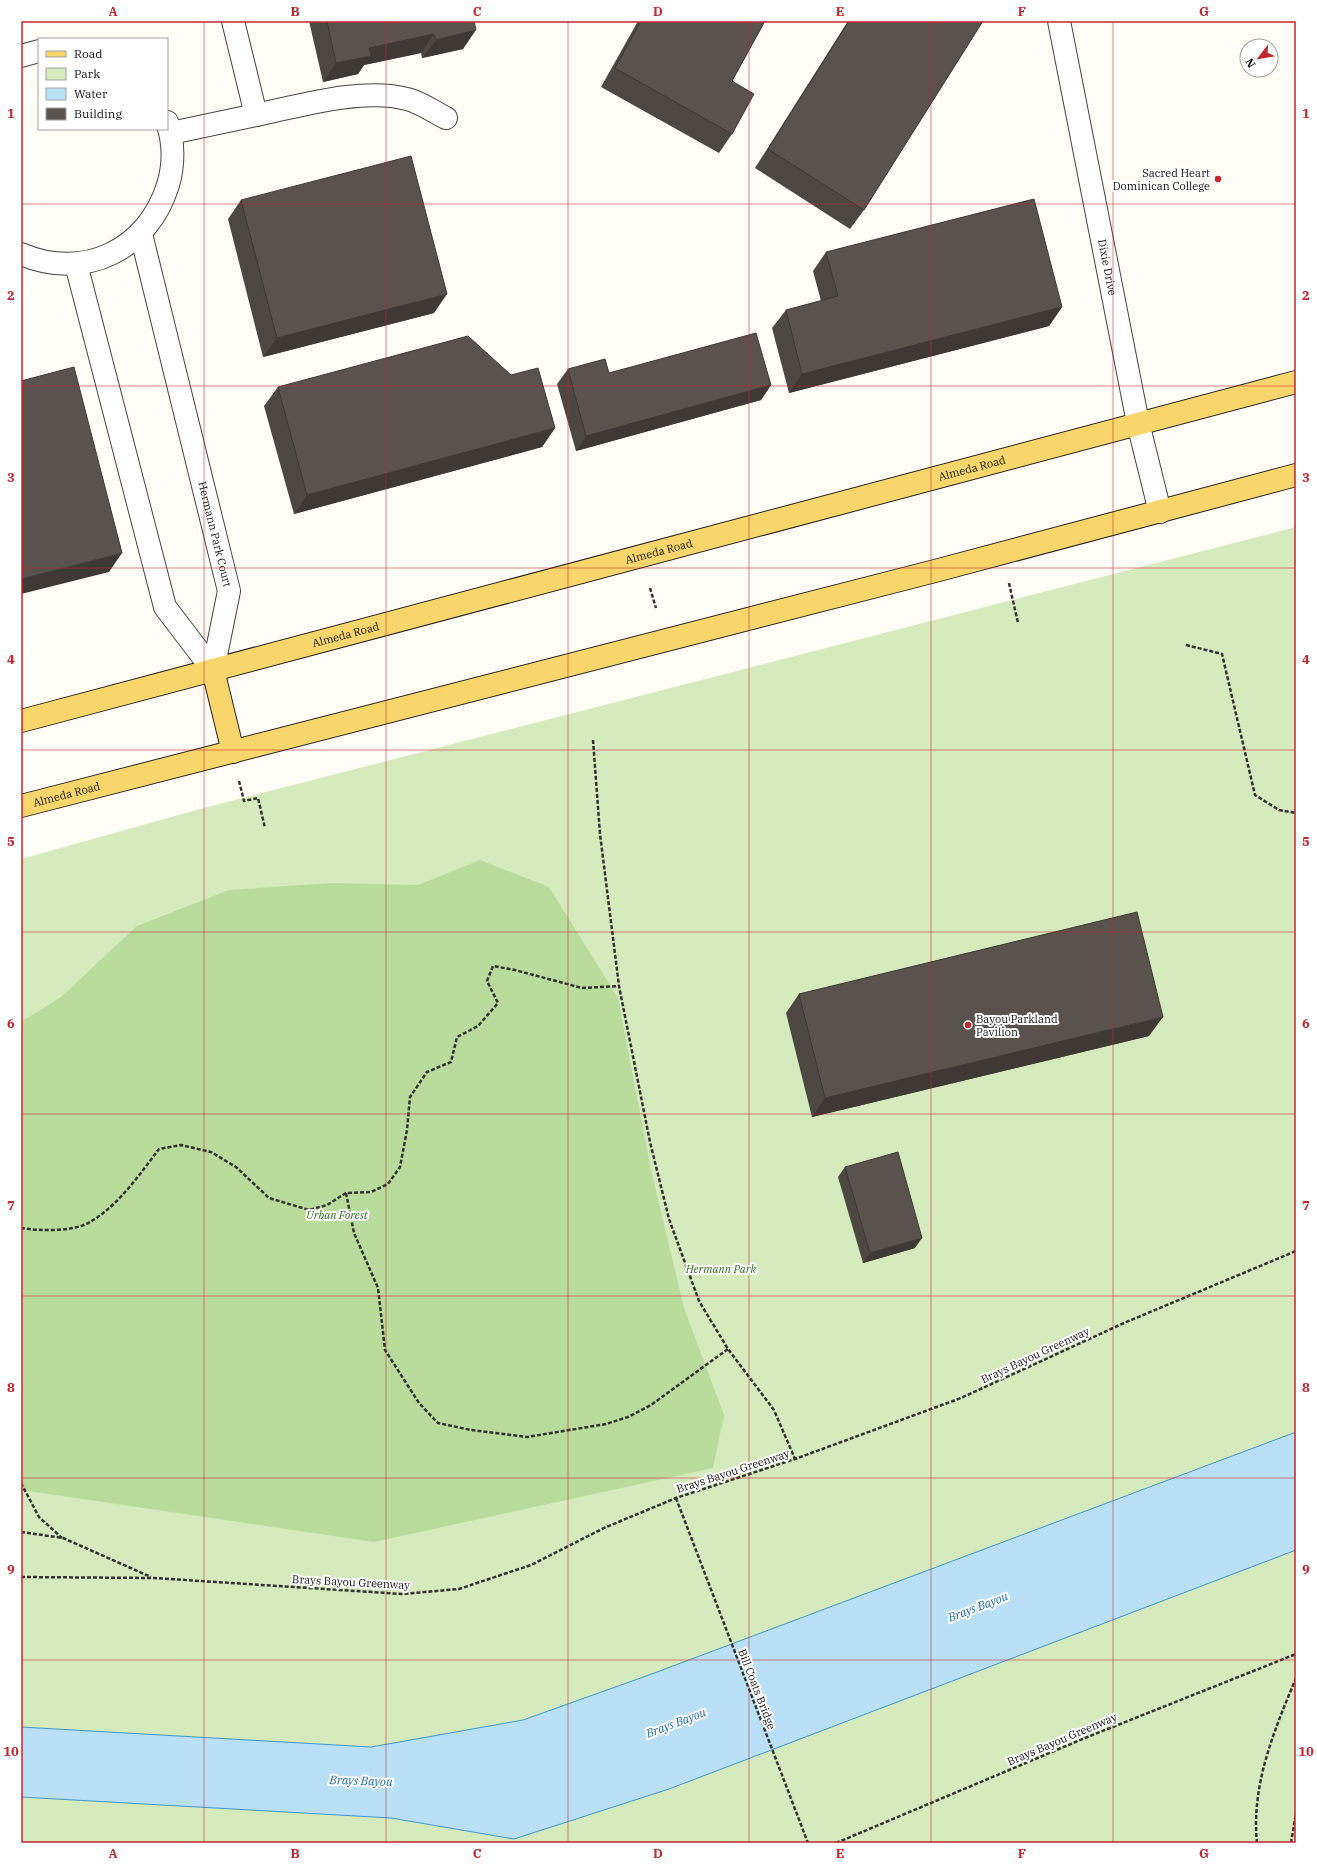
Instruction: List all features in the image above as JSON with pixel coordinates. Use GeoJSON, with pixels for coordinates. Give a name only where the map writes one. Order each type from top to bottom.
{"type":"FeatureCollection","features":[{"type":"Feature","properties":{"kind":"main road","name":"Almeda Road"},"geometry":{"type":"LineString","coordinates":[[21,721],[1296,382]]}},
{"type":"Feature","properties":{"kind":"main road","name":"Almeda Road"},"geometry":{"type":"LineString","coordinates":[[21,806],[1002,554],[1296,475]]}},
{"type":"Feature","properties":{"kind":"main road"},"geometry":{"type":"LineString","coordinates":[[213,670],[233,752]]}},
{"type":"Feature","properties":{"kind":"street"},"geometry":{"type":"LineString","coordinates":[[233,21],[256,115]]}},
{"type":"Feature","properties":{"kind":"street","name":"Dixie Drive"},"geometry":{"type":"LineString","coordinates":[[1059,21],[1138,423],[1160,512]]}},
{"type":"Feature","properties":{"kind":"street"},"geometry":{"type":"LineString","coordinates":[[21,56],[38,50]]}},
{"type":"Feature","properties":{"kind":"street"},"geometry":{"type":"LineString","coordinates":[[21,254],[39,262],[76,264],[111,255],[141,234],[162,204],[172,169],[169,128],[256,115],[328,100],[376,96],[408,99],[446,118]]}},
{"type":"Feature","properties":{"kind":"street","name":"Hermann Park Court"},"geometry":{"type":"LineString","coordinates":[[141,234],[229,591],[213,670]]}},
{"type":"Feature","properties":{"kind":"street"},"geometry":{"type":"LineString","coordinates":[[76,264],[165,607],[213,670]]}},
{"type":"Feature","properties":{"kind":"path"},"geometry":{"type":"LineString","coordinates":[[1002,554],[1018,623]]}},
{"type":"Feature","properties":{"kind":"path"},"geometry":{"type":"LineString","coordinates":[[650,588],[656,608]]}},
{"type":"Feature","properties":{"kind":"path"},"geometry":{"type":"LineString","coordinates":[[1186,645],[1222,654],[1255,795],[1279,810],[1296,813]]}},
{"type":"Feature","properties":{"kind":"path"},"geometry":{"type":"LineString","coordinates":[[593,740],[600,834],[619,986],[650,1142],[669,1219],[699,1301],[728,1349],[774,1410],[795,1459]]}},
{"type":"Feature","properties":{"kind":"path"},"geometry":{"type":"LineString","coordinates":[[233,752],[244,801],[258,798],[265,828]]}},
{"type":"Feature","properties":{"kind":"path"},"geometry":{"type":"LineString","coordinates":[[21,1228],[36,1230],[72,1228],[90,1223],[113,1204],[159,1149],[181,1145],[211,1152],[236,1167],[269,1198],[309,1210],[328,1206],[346,1193],[371,1192],[388,1184],[400,1167],[407,1130],[410,1097],[427,1072],[451,1062],[457,1037],[478,1026],[498,1003],[487,981],[493,966],[515,970],[582,988],[619,986]]}},
{"type":"Feature","properties":{"kind":"path"},"geometry":{"type":"LineString","coordinates":[[346,1193],[354,1233],[378,1288],[385,1350],[419,1403],[438,1423],[471,1430],[527,1437],[606,1424],[628,1417],[651,1405],[728,1349]]}},
{"type":"Feature","properties":{"kind":"path","name":"Brays Bayou Greenway"},"geometry":{"type":"LineString","coordinates":[[21,1577],[154,1578],[402,1594],[459,1589],[531,1564],[604,1528],[676,1498],[795,1459],[961,1398],[1124,1322],[1296,1251]]}},
{"type":"Feature","properties":{"kind":"path"},"geometry":{"type":"LineString","coordinates":[[21,1483],[39,1517],[63,1538]]}},
{"type":"Feature","properties":{"kind":"path","name":"Bill Coats Bridge"},"geometry":{"type":"LineString","coordinates":[[676,1498],[808,1843]]}},
{"type":"Feature","properties":{"kind":"path","name":"Brays Bayou Greenway"},"geometry":{"type":"LineString","coordinates":[[21,1532],[63,1538],[154,1578]]}},
{"type":"Feature","properties":{"kind":"path","name":"Brays Bayou Greenway"},"geometry":{"type":"LineString","coordinates":[[836,1843],[1085,1738],[1296,1654]]}},
{"type":"Feature","properties":{"kind":"path"},"geometry":{"type":"LineString","coordinates":[[1257,1843],[1255,1826],[1262,1768],[1296,1678]]}},
{"type":"Feature","properties":{"kind":"path"},"geometry":{"type":"LineString","coordinates":[[1291,1843],[1296,1813]]}},
{"type":"Feature","properties":{"kind":"green space","name":"Hermann Park"},"geometry":{"type":"Polygon","coordinates":[[[1296,527],[1296,1843],[21,1843],[21,859],[200,809],[1296,527]]]}},
{"type":"Feature","properties":{"kind":"green space","name":"Urban Forest"},"geometry":{"type":"Polygon","coordinates":[[[480,860],[549,887],[618,998],[651,1170],[684,1308],[724,1415],[713,1468],[374,1542],[21,1490],[21,1022],[61,997],[137,926],[229,890],[333,883],[418,885],[480,860]]]}},
{"type":"Feature","properties":{"kind":"water","name":"Brays Bayou"},"geometry":{"type":"Polygon","coordinates":[[[1296,1432],[1296,1550],[669,1789],[514,1839],[391,1818],[21,1797],[21,1727],[371,1747],[523,1720],[649,1675],[1296,1432]]]}},
{"type":"Feature","properties":{"kind":"building"},"geometry":{"type":"Polygon","coordinates":[[[327,21],[474,21],[476,30],[436,40],[434,34],[369,48],[371,56],[336,63],[327,21]]]}},
{"type":"Feature","properties":{"kind":"building"},"geometry":{"type":"Polygon","coordinates":[[[641,21],[765,21],[732,81],[754,94],[732,134],[615,68],[641,21]]]}},
{"type":"Feature","properties":{"kind":"building"},"geometry":{"type":"Polygon","coordinates":[[[849,21],[983,21],[864,210],[768,149],[849,21]]]}},
{"type":"Feature","properties":{"kind":"building"},"geometry":{"type":"Polygon","coordinates":[[[411,156],[447,294],[277,338],[241,200],[411,156]]]}},
{"type":"Feature","properties":{"kind":"building"},"geometry":{"type":"Polygon","coordinates":[[[1034,199],[1062,307],[802,374],[786,310],[838,296],[826,252],[1034,199]]]}},
{"type":"Feature","properties":{"kind":"building"},"geometry":{"type":"Polygon","coordinates":[[[756,333],[771,385],[586,436],[568,369],[605,359],[609,373],[756,333]]]}},
{"type":"Feature","properties":{"kind":"building"},"geometry":{"type":"Polygon","coordinates":[[[468,336],[511,375],[538,368],[555,428],[307,495],[278,387],[468,336]]]}},
{"type":"Feature","properties":{"kind":"building"},"geometry":{"type":"Polygon","coordinates":[[[74,367],[122,553],[21,579],[21,381],[74,367]]]}},
{"type":"Feature","properties":{"kind":"building","name":"Bayou Parkland Pavilion"},"geometry":{"type":"Polygon","coordinates":[[[1137,912],[1163,1017],[825,1098],[799,994],[1137,912]]]}},
{"type":"Feature","properties":{"kind":"building"},"geometry":{"type":"Polygon","coordinates":[[[898,1152],[922,1238],[870,1253],[845,1167],[898,1152]]]}},
{"type":"Feature","properties":{"kind":"place","name":"Sacred Heart Dominican College"},"geometry":{"type":"Point","coordinates":[1218,179]}},
{"type":"Feature","properties":{"kind":"place","name":"Bayou Parkland Pavilion"},"geometry":{"type":"Point","coordinates":[968,1025]}}]}
